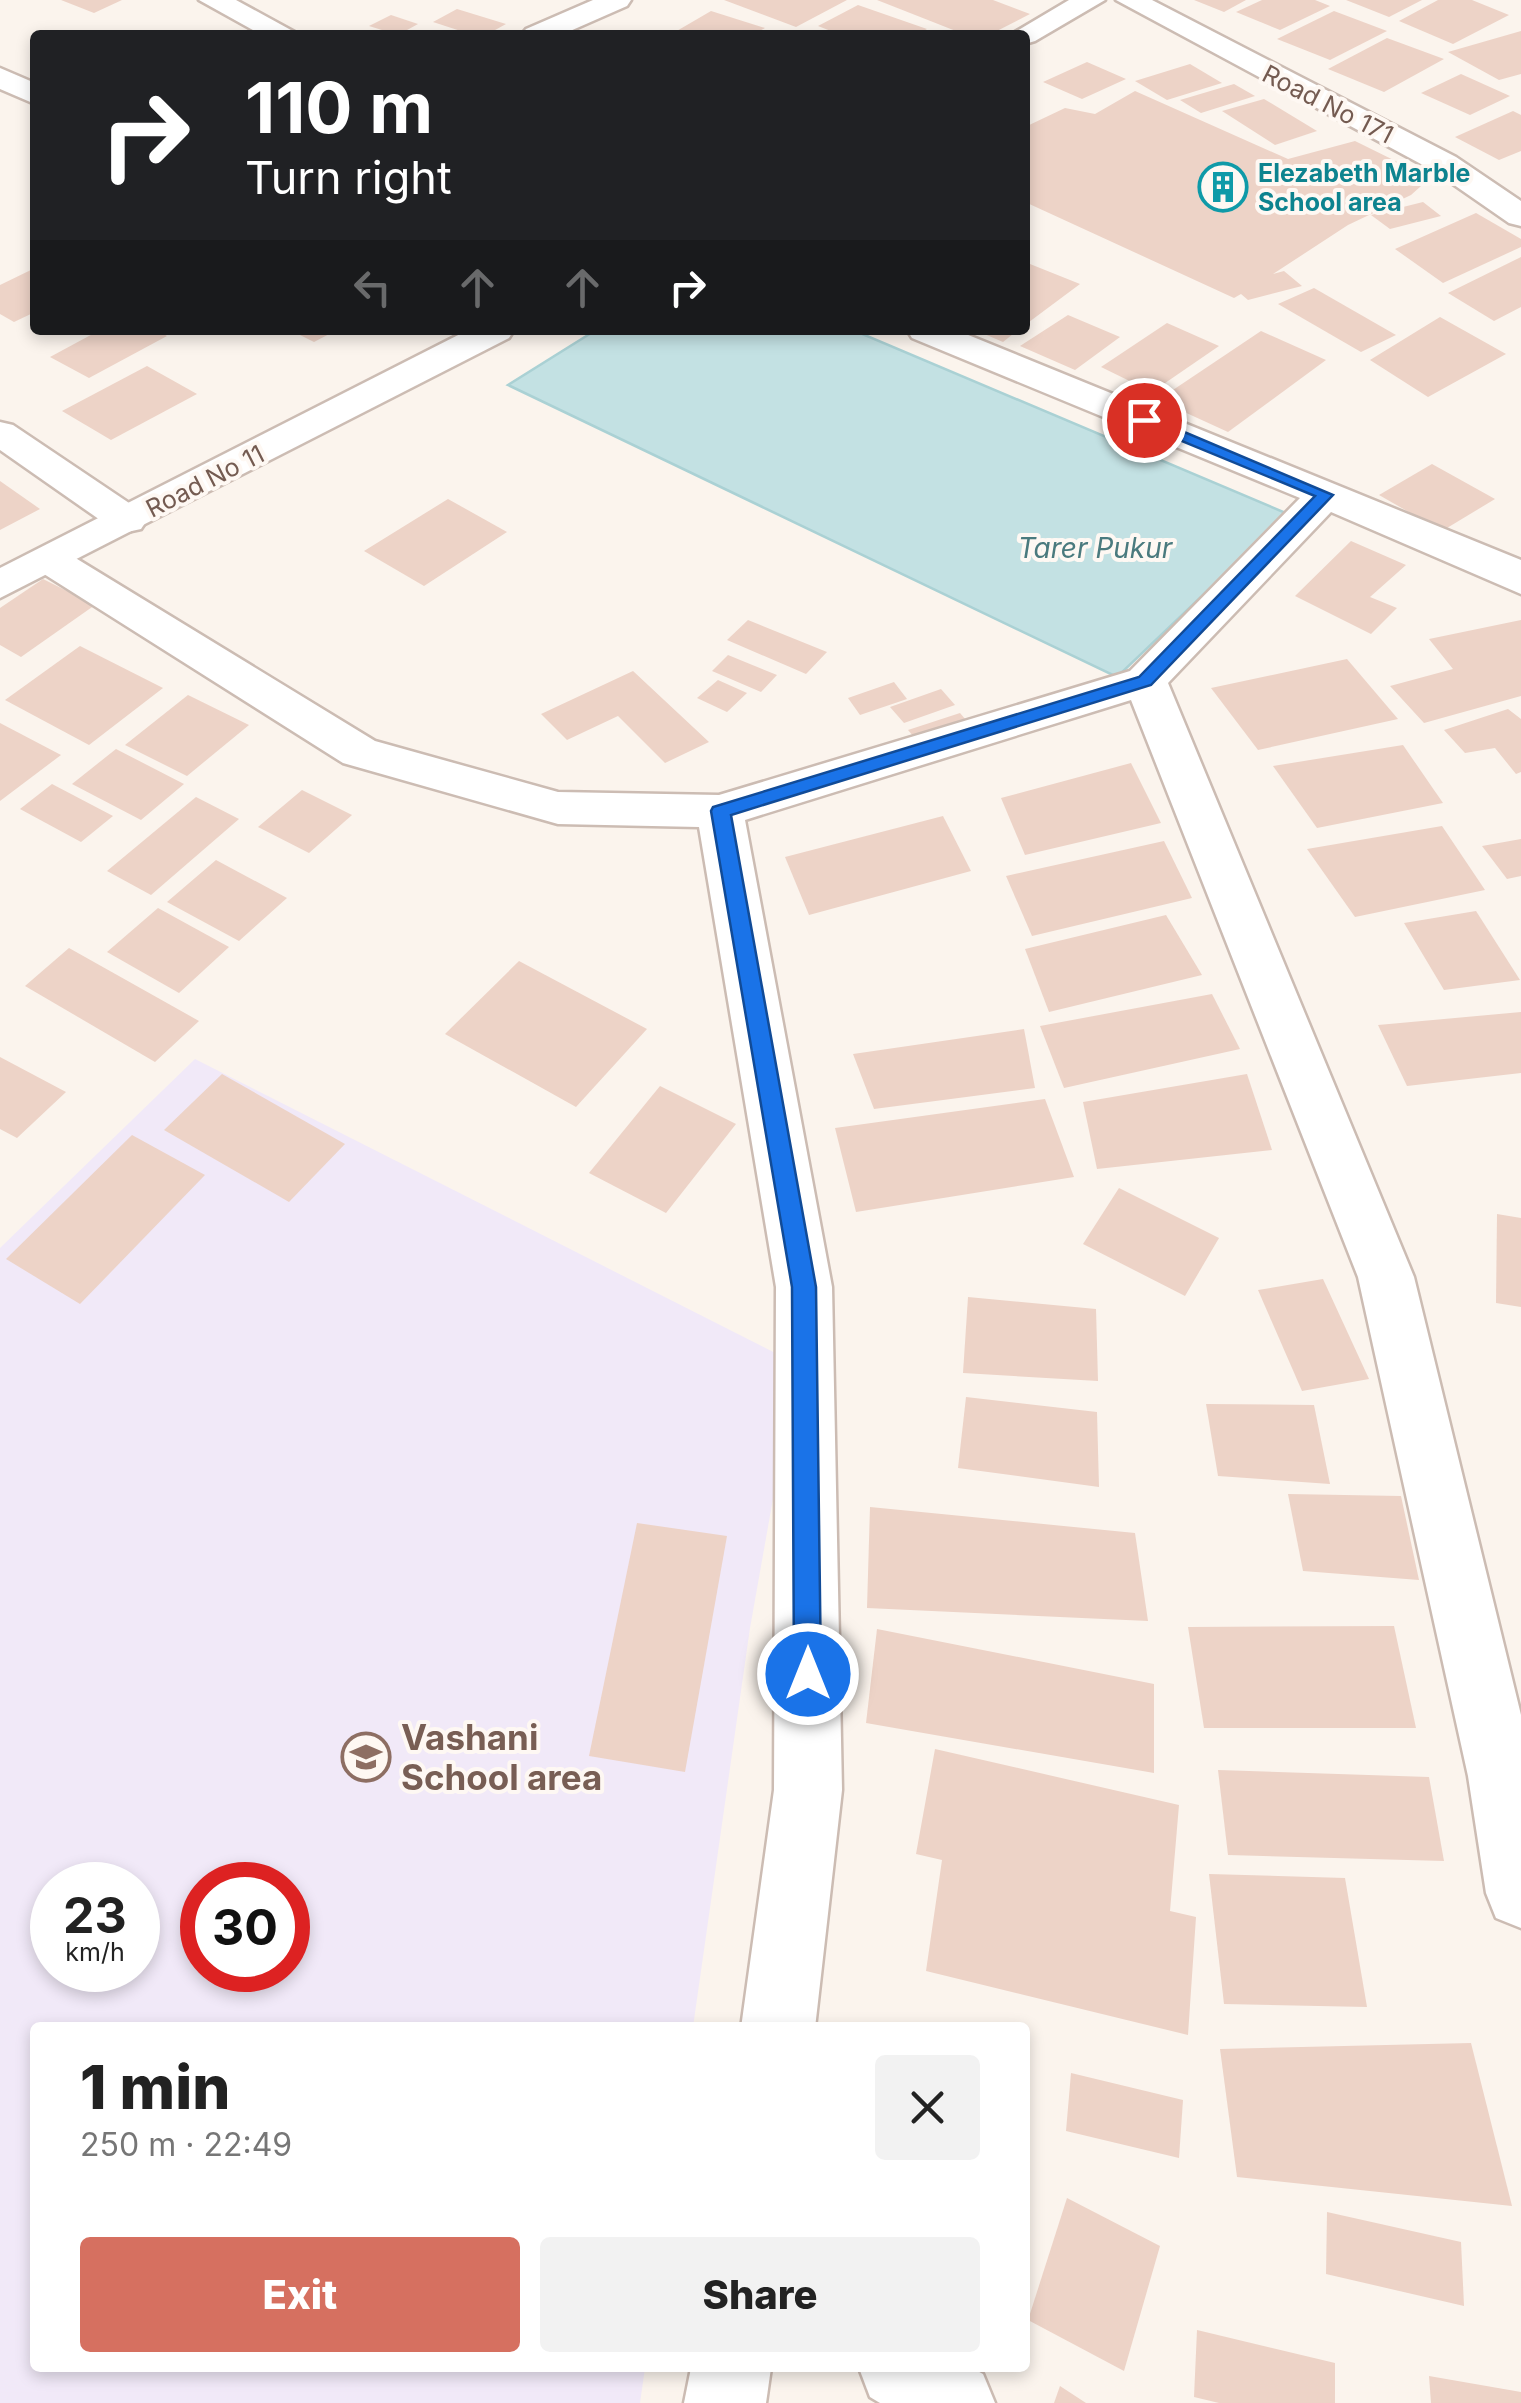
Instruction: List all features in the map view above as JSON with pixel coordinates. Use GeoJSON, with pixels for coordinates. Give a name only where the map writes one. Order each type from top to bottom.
{"type":"FeatureCollection","features":[{"type":"Feature","properties":{"kind":"street"},"geometry":{"type":"LineString","coordinates":[[214,0],[275,30]]}},
{"type":"Feature","properties":{"kind":"street"},"geometry":{"type":"LineString","coordinates":[[548,30],[617,0]]}},
{"type":"Feature","properties":{"kind":"street"},"geometry":{"type":"LineString","coordinates":[[1030,33],[1091,0]]}},
{"type":"Feature","properties":{"kind":"street","name":"Road No 171"},"geometry":{"type":"LineString","coordinates":[[1130,0],[1445,164],[1521,216]]}},
{"type":"Feature","properties":{"kind":"street"},"geometry":{"type":"LineString","coordinates":[[0,77],[30,92]]}},
{"type":"Feature","properties":{"kind":"street","name":"Road No 11"},"geometry":{"type":"LineString","coordinates":[[0,585],[409,378],[484,335]]}},
{"type":"Feature","properties":{"kind":"street"},"geometry":{"type":"LineString","coordinates":[[938,335],[1513,572],[1521,581]]}},
{"type":"Feature","properties":{"kind":"street"},"geometry":{"type":"LineString","coordinates":[[0,433],[128,520]]}},
{"type":"Feature","properties":{"kind":"street"},"geometry":{"type":"LineString","coordinates":[[50,560],[360,752],[558,808],[720,811],[1145,681],[1325,495]]}},
{"type":"Feature","properties":{"kind":"street"},"geometry":{"type":"LineString","coordinates":[[1145,681],[1386,1276],[1502,1776],[1521,1893]]}},
{"type":"Feature","properties":{"kind":"street"},"geometry":{"type":"LineString","coordinates":[[720,811],[804,1287],[808,1790],[779,2022]]}},
{"type":"Feature","properties":{"kind":"street"},"geometry":{"type":"LineString","coordinates":[[725,2403],[729,2372]]}},
{"type":"Feature","properties":{"kind":"street"},"geometry":{"type":"LineString","coordinates":[[905,2372],[954,2403]]}},
{"type":"Feature","properties":{"kind":"shaded area","name":"Vashani School area"},"geometry":{"type":"Polygon","coordinates":[[[195,1059],[797,1364],[750,1628],[694,2022],[30,2022],[30,2372],[644,2372],[640,2403],[0,2403],[0,1248],[195,1059]]]}},
{"type":"Feature","properties":{"kind":"water","name":"Tarer Pukur"},"geometry":{"type":"Polygon","coordinates":[[[588,335],[865,335],[1288,514],[1117,677],[508,385],[588,335]]]}},
{"type":"Feature","properties":{"kind":"building"},"geometry":{"type":"Polygon","coordinates":[[[61,0],[122,0],[94,13],[61,0]]]}},
{"type":"Feature","properties":{"kind":"building"},"geometry":{"type":"Polygon","coordinates":[[[724,0],[847,0],[796,27],[724,0]]]}},
{"type":"Feature","properties":{"kind":"building"},"geometry":{"type":"Polygon","coordinates":[[[877,0],[993,0],[1030,14],[999,30],[953,30],[877,0]]]}},
{"type":"Feature","properties":{"kind":"building"},"geometry":{"type":"Polygon","coordinates":[[[1194,0],[1246,0],[1224,12],[1194,0]]]}},
{"type":"Feature","properties":{"kind":"building"},"geometry":{"type":"Polygon","coordinates":[[[1262,0],[1315,0],[1330,6],[1280,30],[1236,12],[1262,0]]]}},
{"type":"Feature","properties":{"kind":"building"},"geometry":{"type":"Polygon","coordinates":[[[1346,0],[1422,0],[1389,17],[1346,0]]]}},
{"type":"Feature","properties":{"kind":"building"},"geometry":{"type":"Polygon","coordinates":[[[1438,0],[1472,0],[1509,15],[1453,44],[1399,21],[1438,0]]]}},
{"type":"Feature","properties":{"kind":"building"},"geometry":{"type":"Polygon","coordinates":[[[858,5],[927,29],[828,30],[818,26],[858,5]]]}},
{"type":"Feature","properties":{"kind":"building"},"geometry":{"type":"Polygon","coordinates":[[[457,9],[506,24],[495,30],[458,30],[433,22],[457,9]]]}},
{"type":"Feature","properties":{"kind":"building"},"geometry":{"type":"Polygon","coordinates":[[[711,11],[765,28],[762,30],[678,30],[711,11]]]}},
{"type":"Feature","properties":{"kind":"building"},"geometry":{"type":"Polygon","coordinates":[[[1334,11],[1387,31],[1330,60],[1277,39],[1334,11]]]}},
{"type":"Feature","properties":{"kind":"building"},"geometry":{"type":"Polygon","coordinates":[[[391,15],[418,24],[407,30],[369,26],[391,15]]]}},
{"type":"Feature","properties":{"kind":"building"},"geometry":{"type":"Polygon","coordinates":[[[1521,31],[1521,74],[1499,80],[1448,52],[1521,31]]]}},
{"type":"Feature","properties":{"kind":"building"},"geometry":{"type":"Polygon","coordinates":[[[1387,38],[1444,59],[1384,92],[1328,69],[1387,38]]]}},
{"type":"Feature","properties":{"kind":"building"},"geometry":{"type":"Polygon","coordinates":[[[1087,62],[1126,79],[1082,99],[1043,82],[1087,62]]]}},
{"type":"Feature","properties":{"kind":"building"},"geometry":{"type":"Polygon","coordinates":[[[1190,64],[1222,83],[1167,100],[1135,81],[1190,64]]]}},
{"type":"Feature","properties":{"kind":"building"},"geometry":{"type":"Polygon","coordinates":[[[1461,74],[1510,96],[1470,115],[1421,93],[1461,74]]]}},
{"type":"Feature","properties":{"kind":"building"},"geometry":{"type":"Polygon","coordinates":[[[1234,84],[1255,96],[1201,113],[1180,100],[1234,84]]]}},
{"type":"Feature","properties":{"kind":"building","name":"Elezabeth Marble School area"},"geometry":{"type":"Polygon","coordinates":[[[1135,91],[1288,159],[1355,141],[1430,178],[1411,195],[1348,225],[1273,274],[1284,271],[1302,286],[1248,300],[1241,294],[1234,298],[1030,204],[1030,125],[1065,108],[1095,114],[1135,91]]]}},
{"type":"Feature","properties":{"kind":"building"},"geometry":{"type":"Polygon","coordinates":[[[1264,99],[1317,131],[1275,145],[1222,111],[1264,99]]]}},
{"type":"Feature","properties":{"kind":"building"},"geometry":{"type":"Polygon","coordinates":[[[1513,111],[1521,115],[1521,151],[1499,160],[1455,137],[1513,111]]]}},
{"type":"Feature","properties":{"kind":"building"},"geometry":{"type":"Polygon","coordinates":[[[1423,202],[1441,216],[1390,229],[1371,215],[1423,202]]]}},
{"type":"Feature","properties":{"kind":"building"},"geometry":{"type":"Polygon","coordinates":[[[1476,213],[1521,239],[1521,247],[1443,283],[1395,249],[1476,213]]]}},
{"type":"Feature","properties":{"kind":"building"},"geometry":{"type":"Polygon","coordinates":[[[1521,257],[1521,307],[1494,321],[1448,293],[1521,257]]]}},
{"type":"Feature","properties":{"kind":"building"},"geometry":{"type":"Polygon","coordinates":[[[1030,264],[1080,284],[1030,321],[1030,264]]]}},
{"type":"Feature","properties":{"kind":"building"},"geometry":{"type":"Polygon","coordinates":[[[30,270],[30,314],[14,322],[0,314],[0,285],[30,270]]]}},
{"type":"Feature","properties":{"kind":"building"},"geometry":{"type":"Polygon","coordinates":[[[1314,288],[1396,335],[1361,352],[1278,304],[1314,288]]]}},
{"type":"Feature","properties":{"kind":"building"},"geometry":{"type":"Polygon","coordinates":[[[1068,315],[1120,337],[1075,370],[1020,346],[1068,315]]]}},
{"type":"Feature","properties":{"kind":"building"},"geometry":{"type":"Polygon","coordinates":[[[1440,317],[1506,354],[1428,397],[1370,360],[1440,317]]]}},
{"type":"Feature","properties":{"kind":"building"},"geometry":{"type":"Polygon","coordinates":[[[1167,323],[1219,346],[1152,392],[1101,367],[1167,323]]]}},
{"type":"Feature","properties":{"kind":"building"},"geometry":{"type":"Polygon","coordinates":[[[1261,331],[1326,360],[1228,432],[1158,400],[1261,331]]]}},
{"type":"Feature","properties":{"kind":"building"},"geometry":{"type":"Polygon","coordinates":[[[91,335],[167,336],[89,378],[50,357],[91,335]]]}},
{"type":"Feature","properties":{"kind":"building"},"geometry":{"type":"Polygon","coordinates":[[[300,335],[327,335],[314,342],[300,335]]]}},
{"type":"Feature","properties":{"kind":"building"},"geometry":{"type":"Polygon","coordinates":[[[987,335],[1012,335],[1003,342],[987,335]]]}},
{"type":"Feature","properties":{"kind":"building"},"geometry":{"type":"Polygon","coordinates":[[[147,366],[197,394],[111,440],[62,411],[147,366]]]}},
{"type":"Feature","properties":{"kind":"building"},"geometry":{"type":"Polygon","coordinates":[[[1432,464],[1495,499],[1442,531],[1379,495],[1432,464]]]}},
{"type":"Feature","properties":{"kind":"building"},"geometry":{"type":"Polygon","coordinates":[[[0,481],[40,509],[0,530],[0,481]]]}},
{"type":"Feature","properties":{"kind":"building"},"geometry":{"type":"Polygon","coordinates":[[[448,499],[507,532],[424,586],[364,551],[448,499]]]}},
{"type":"Feature","properties":{"kind":"building"},"geometry":{"type":"Polygon","coordinates":[[[1351,541],[1406,565],[1370,597],[1397,608],[1371,634],[1295,596],[1351,541]]]}},
{"type":"Feature","properties":{"kind":"building"},"geometry":{"type":"Polygon","coordinates":[[[43,579],[95,605],[21,657],[0,645],[0,608],[43,579]]]}},
{"type":"Feature","properties":{"kind":"building"},"geometry":{"type":"Polygon","coordinates":[[[748,620],[827,652],[806,674],[727,640],[748,620]]]}},
{"type":"Feature","properties":{"kind":"building"},"geometry":{"type":"Polygon","coordinates":[[[1521,620],[1521,696],[1424,723],[1390,686],[1453,669],[1429,639],[1521,620]]]}},
{"type":"Feature","properties":{"kind":"building"},"geometry":{"type":"Polygon","coordinates":[[[80,646],[163,688],[89,745],[5,700],[80,646]]]}},
{"type":"Feature","properties":{"kind":"building"},"geometry":{"type":"Polygon","coordinates":[[[728,655],[777,675],[761,692],[712,671],[728,655]]]}},
{"type":"Feature","properties":{"kind":"building"},"geometry":{"type":"Polygon","coordinates":[[[1347,659],[1398,719],[1258,750],[1211,688],[1347,659]]]}},
{"type":"Feature","properties":{"kind":"building"},"geometry":{"type":"Polygon","coordinates":[[[633,671],[709,742],[665,763],[618,716],[567,740],[541,714],[633,671]]]}},
{"type":"Feature","properties":{"kind":"building"},"geometry":{"type":"Polygon","coordinates":[[[718,680],[747,693],[727,712],[697,698],[718,680]]]}},
{"type":"Feature","properties":{"kind":"building"},"geometry":{"type":"Polygon","coordinates":[[[894,682],[907,699],[860,715],[848,698],[894,682]]]}},
{"type":"Feature","properties":{"kind":"building"},"geometry":{"type":"Polygon","coordinates":[[[941,689],[955,705],[904,723],[890,707],[941,689]]]}},
{"type":"Feature","properties":{"kind":"building"},"geometry":{"type":"Polygon","coordinates":[[[188,695],[249,725],[187,776],[125,745],[188,695]]]}},
{"type":"Feature","properties":{"kind":"building"},"geometry":{"type":"Polygon","coordinates":[[[1508,709],[1521,719],[1521,772],[1516,774],[1495,748],[1465,753],[1444,730],[1508,709]]]}},
{"type":"Feature","properties":{"kind":"building"},"geometry":{"type":"Polygon","coordinates":[[[960,713],[971,726],[919,743],[908,730],[960,713]]]}},
{"type":"Feature","properties":{"kind":"building"},"geometry":{"type":"Polygon","coordinates":[[[0,723],[61,755],[0,801],[0,723]]]}},
{"type":"Feature","properties":{"kind":"building"},"geometry":{"type":"Polygon","coordinates":[[[1403,745],[1443,803],[1317,828],[1273,766],[1403,745]]]}},
{"type":"Feature","properties":{"kind":"building"},"geometry":{"type":"Polygon","coordinates":[[[116,749],[184,784],[141,820],[72,784],[116,749]]]}},
{"type":"Feature","properties":{"kind":"building"},"geometry":{"type":"Polygon","coordinates":[[[1131,763],[1161,823],[1025,855],[1001,798],[1131,763]]]}},
{"type":"Feature","properties":{"kind":"building"},"geometry":{"type":"Polygon","coordinates":[[[52,784],[113,816],[81,842],[20,809],[52,784]]]}},
{"type":"Feature","properties":{"kind":"building"},"geometry":{"type":"Polygon","coordinates":[[[302,790],[352,815],[309,853],[258,827],[302,790]]]}},
{"type":"Feature","properties":{"kind":"building"},"geometry":{"type":"Polygon","coordinates":[[[196,797],[239,819],[151,895],[107,871],[196,797]]]}},
{"type":"Feature","properties":{"kind":"building"},"geometry":{"type":"Polygon","coordinates":[[[943,816],[971,871],[809,915],[785,857],[943,816]]]}},
{"type":"Feature","properties":{"kind":"building"},"geometry":{"type":"Polygon","coordinates":[[[1442,826],[1485,890],[1355,917],[1307,849],[1442,826]]]}},
{"type":"Feature","properties":{"kind":"building"},"geometry":{"type":"Polygon","coordinates":[[[1521,839],[1521,876],[1507,879],[1482,846],[1521,839]]]}},
{"type":"Feature","properties":{"kind":"building"},"geometry":{"type":"Polygon","coordinates":[[[1164,841],[1192,898],[1032,936],[1006,876],[1164,841]]]}},
{"type":"Feature","properties":{"kind":"building"},"geometry":{"type":"Polygon","coordinates":[[[216,860],[287,898],[239,941],[167,902],[216,860]]]}},
{"type":"Feature","properties":{"kind":"building"},"geometry":{"type":"Polygon","coordinates":[[[158,908],[229,947],[179,993],[107,952],[158,908]]]}},
{"type":"Feature","properties":{"kind":"building"},"geometry":{"type":"Polygon","coordinates":[[[1476,911],[1520,980],[1444,990],[1404,923],[1476,911]]]}},
{"type":"Feature","properties":{"kind":"building"},"geometry":{"type":"Polygon","coordinates":[[[1166,915],[1202,975],[1049,1012],[1025,949],[1166,915]]]}},
{"type":"Feature","properties":{"kind":"building"},"geometry":{"type":"Polygon","coordinates":[[[69,948],[199,1021],[155,1062],[25,986],[69,948]]]}},
{"type":"Feature","properties":{"kind":"building"},"geometry":{"type":"Polygon","coordinates":[[[519,961],[647,1029],[576,1107],[445,1034],[519,961]]]}},
{"type":"Feature","properties":{"kind":"building"},"geometry":{"type":"Polygon","coordinates":[[[1212,994],[1240,1049],[1064,1088],[1040,1026],[1212,994]]]}},
{"type":"Feature","properties":{"kind":"building"},"geometry":{"type":"Polygon","coordinates":[[[1521,1012],[1521,1073],[1407,1086],[1378,1025],[1521,1012]]]}},
{"type":"Feature","properties":{"kind":"building"},"geometry":{"type":"Polygon","coordinates":[[[1024,1029],[1035,1088],[874,1109],[853,1054],[1024,1029]]]}},
{"type":"Feature","properties":{"kind":"building"},"geometry":{"type":"Polygon","coordinates":[[[0,1057],[66,1092],[17,1138],[0,1129],[0,1057]]]}},
{"type":"Feature","properties":{"kind":"building"},"geometry":{"type":"Polygon","coordinates":[[[222,1074],[345,1144],[289,1202],[164,1130],[222,1074]]]}},
{"type":"Feature","properties":{"kind":"building"},"geometry":{"type":"Polygon","coordinates":[[[1247,1074],[1272,1150],[1097,1169],[1083,1102],[1247,1074]]]}},
{"type":"Feature","properties":{"kind":"building"},"geometry":{"type":"Polygon","coordinates":[[[660,1086],[736,1124],[666,1213],[589,1173],[660,1086]]]}},
{"type":"Feature","properties":{"kind":"building"},"geometry":{"type":"Polygon","coordinates":[[[1045,1099],[1074,1177],[856,1212],[835,1128],[1045,1099]]]}},
{"type":"Feature","properties":{"kind":"building"},"geometry":{"type":"Polygon","coordinates":[[[132,1135],[205,1175],[80,1304],[6,1259],[132,1135]]]}},
{"type":"Feature","properties":{"kind":"building"},"geometry":{"type":"Polygon","coordinates":[[[1119,1188],[1219,1238],[1185,1296],[1083,1244],[1119,1188]]]}},
{"type":"Feature","properties":{"kind":"building"},"geometry":{"type":"Polygon","coordinates":[[[1497,1214],[1521,1218],[1521,1307],[1496,1303],[1497,1214]]]}},
{"type":"Feature","properties":{"kind":"building"},"geometry":{"type":"Polygon","coordinates":[[[1323,1279],[1369,1379],[1302,1391],[1258,1290],[1323,1279]]]}},
{"type":"Feature","properties":{"kind":"building"},"geometry":{"type":"Polygon","coordinates":[[[968,1297],[1096,1309],[1098,1381],[963,1373],[968,1297]]]}},
{"type":"Feature","properties":{"kind":"building"},"geometry":{"type":"Polygon","coordinates":[[[966,1397],[1097,1412],[1099,1487],[958,1468],[966,1397]]]}},
{"type":"Feature","properties":{"kind":"building"},"geometry":{"type":"Polygon","coordinates":[[[1206,1404],[1314,1405],[1330,1484],[1218,1476],[1206,1404]]]}},
{"type":"Feature","properties":{"kind":"building"},"geometry":{"type":"Polygon","coordinates":[[[1288,1494],[1401,1496],[1419,1580],[1303,1571],[1288,1494]]]}},
{"type":"Feature","properties":{"kind":"building"},"geometry":{"type":"Polygon","coordinates":[[[870,1507],[1135,1533],[1148,1621],[867,1608],[870,1507]]]}},
{"type":"Feature","properties":{"kind":"building"},"geometry":{"type":"Polygon","coordinates":[[[637,1523],[727,1536],[685,1772],[589,1756],[637,1523]]]}},
{"type":"Feature","properties":{"kind":"building"},"geometry":{"type":"Polygon","coordinates":[[[1394,1626],[1416,1728],[1204,1728],[1188,1627],[1394,1626]]]}},
{"type":"Feature","properties":{"kind":"building"},"geometry":{"type":"Polygon","coordinates":[[[877,1629],[1154,1684],[1154,1773],[866,1723],[877,1629]]]}},
{"type":"Feature","properties":{"kind":"building"},"geometry":{"type":"Polygon","coordinates":[[[935,1749],[1179,1805],[1170,1911],[1196,1917],[1188,2035],[926,1971],[942,1860],[916,1854],[935,1749]]]}},
{"type":"Feature","properties":{"kind":"building"},"geometry":{"type":"Polygon","coordinates":[[[1218,1770],[1429,1777],[1444,1861],[1228,1855],[1218,1770]]]}},
{"type":"Feature","properties":{"kind":"building"},"geometry":{"type":"Polygon","coordinates":[[[1209,1874],[1345,1878],[1367,2007],[1224,2004],[1209,1874]]]}},
{"type":"Feature","properties":{"kind":"building"},"geometry":{"type":"Polygon","coordinates":[[[1471,2043],[1512,2206],[1237,2177],[1220,2049],[1471,2043]]]}},
{"type":"Feature","properties":{"kind":"building"},"geometry":{"type":"Polygon","coordinates":[[[1071,2073],[1183,2100],[1179,2158],[1066,2131],[1071,2073]]]}},
{"type":"Feature","properties":{"kind":"building"},"geometry":{"type":"Polygon","coordinates":[[[1067,2198],[1160,2246],[1124,2371],[1030,2321],[1067,2198]]]}},
{"type":"Feature","properties":{"kind":"building"},"geometry":{"type":"Polygon","coordinates":[[[1327,2212],[1461,2242],[1464,2306],[1326,2274],[1327,2212]]]}},
{"type":"Feature","properties":{"kind":"building"},"geometry":{"type":"Polygon","coordinates":[[[1197,2330],[1335,2363],[1335,2403],[1219,2403],[1194,2397],[1197,2330]]]}},
{"type":"Feature","properties":{"kind":"building"},"geometry":{"type":"Polygon","coordinates":[[[1429,2376],[1521,2392],[1521,2403],[1431,2403],[1429,2376]]]}},
{"type":"Feature","properties":{"kind":"building"},"geometry":{"type":"Polygon","coordinates":[[[1060,2386],[1086,2403],[1054,2403],[1060,2386]]]}},
{"type":"Feature","properties":{"kind":"place","name":"Elezabeth Marble School area"},"geometry":{"type":"Point","coordinates":[1223,187]}},
{"type":"Feature","properties":{"kind":"place","name":"Vashani School area"},"geometry":{"type":"Point","coordinates":[366,1757]}},
{"type":"Feature","properties":{"kind":"route"},"geometry":{"type":"LineString","coordinates":[[808,1674],[804,1287],[720,811],[1145,681],[1325,495],[1144,420]]}}]}
